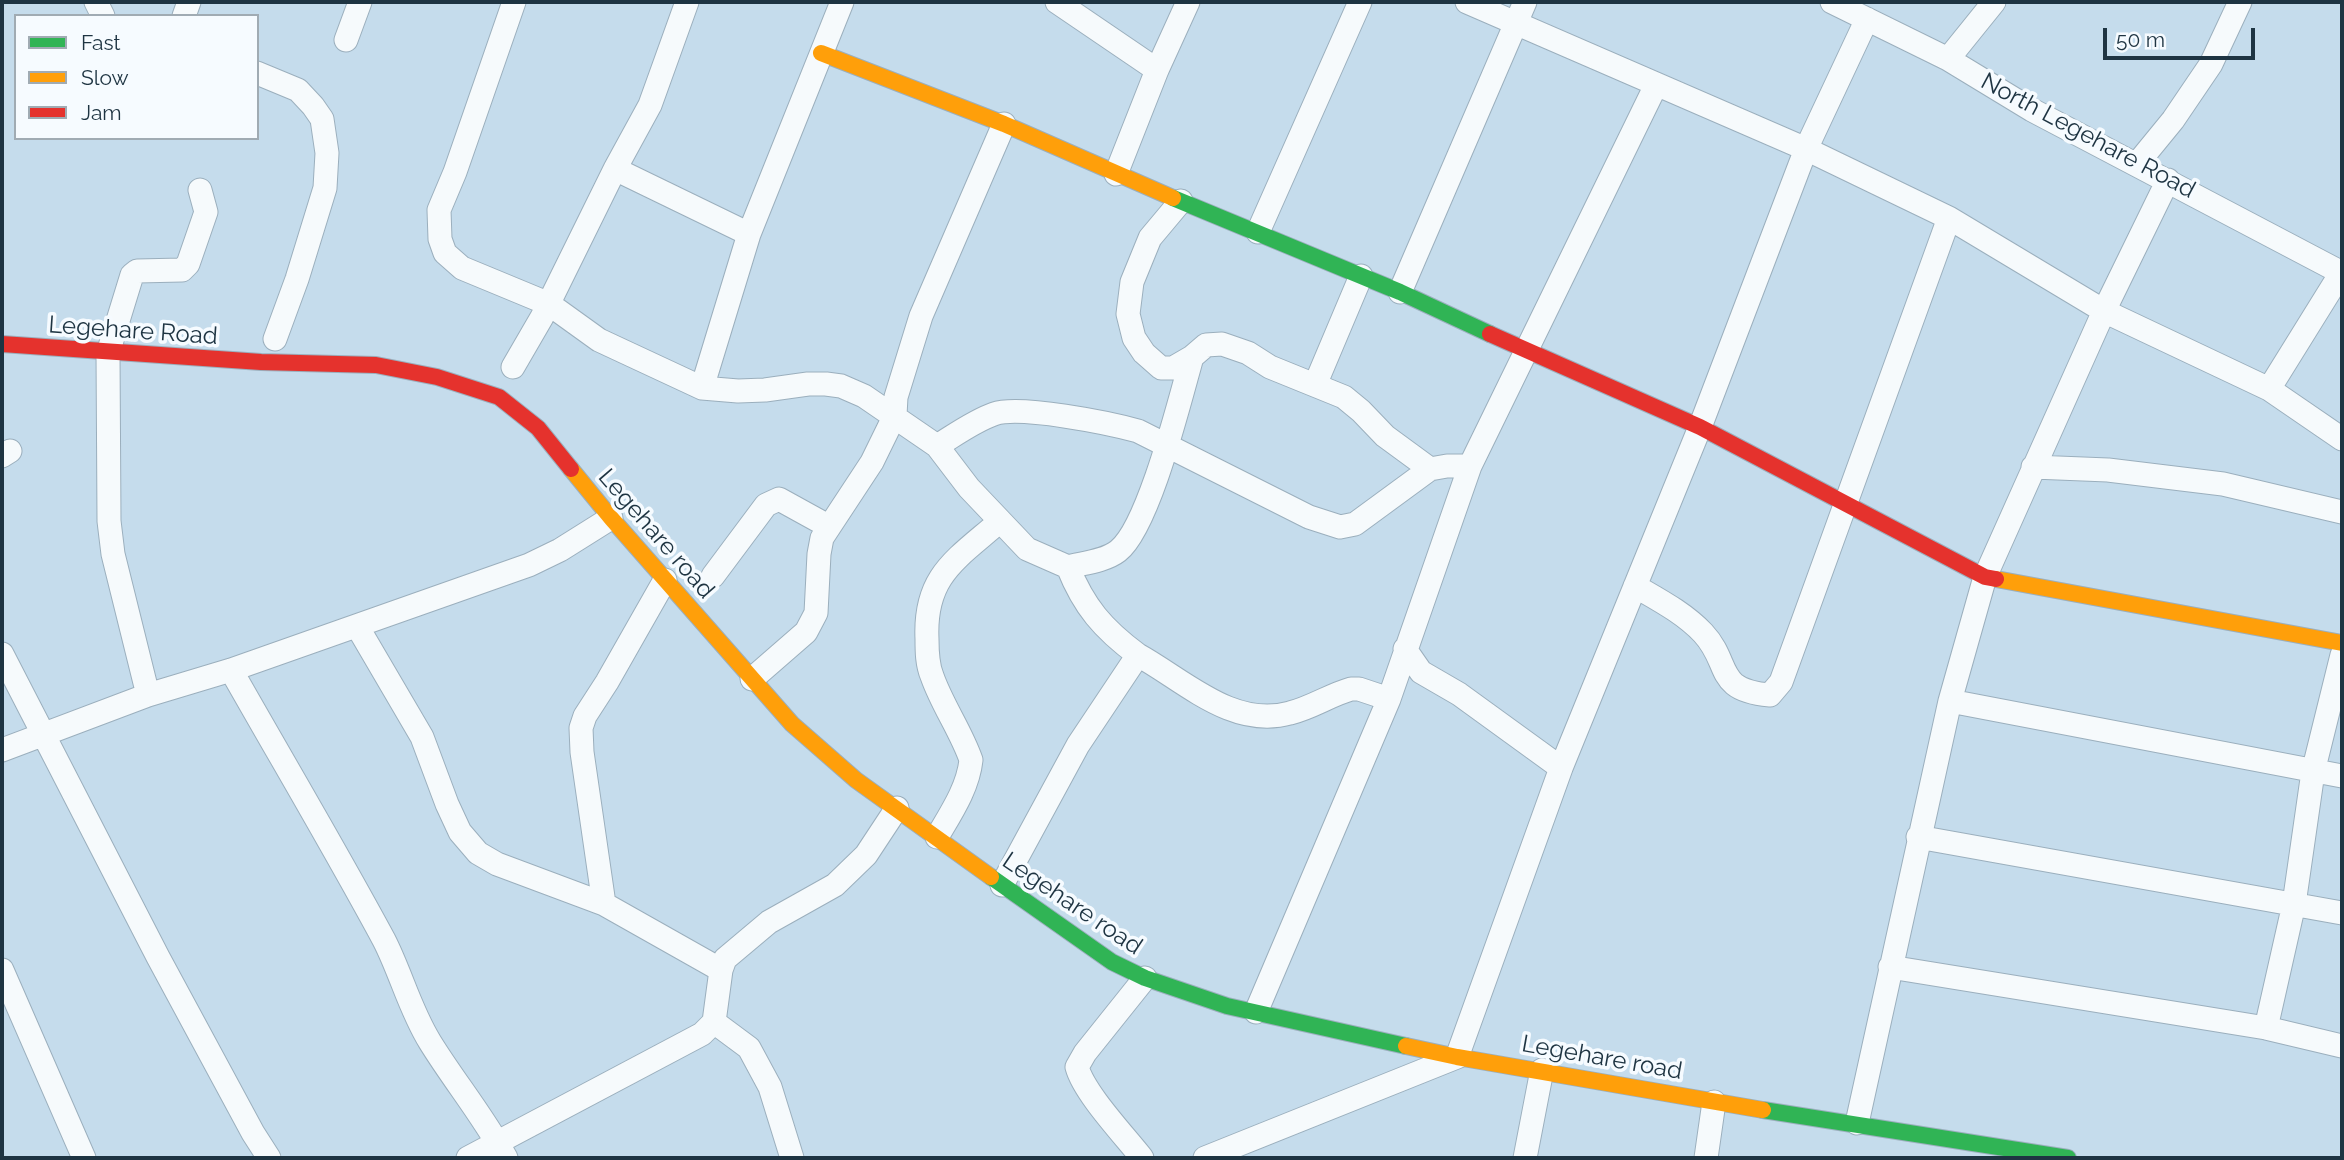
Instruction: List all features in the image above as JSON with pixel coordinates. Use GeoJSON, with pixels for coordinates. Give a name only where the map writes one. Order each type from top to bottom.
{"type":"FeatureCollection","features":[{"type":"Feature","properties":{"kind":"main road"},"geometry":{"type":"LineString","coordinates":[[821,53],[1004,124],[1116,174],[1401,292],[1527,351],[1700,426],[1985,577],[2342,643]]}},
{"type":"Feature","properties":{"kind":"main road","name":"Legehare Road"},"geometry":{"type":"LineString","coordinates":[[2,344],[268,362]]}},
{"type":"Feature","properties":{"kind":"main road","name":"Legehare road"},"geometry":{"type":"LineString","coordinates":[[268,362],[376,365],[437,376],[499,397],[538,428],[611,518],[792,724],[856,780],[1111,962],[1145,978],[1227,1006],[1457,1057],[1714,1102],[2068,1158]]}},
{"type":"Feature","properties":{"kind":"street"},"geometry":{"type":"LineString","coordinates":[[346,40],[360,2]]}},
{"type":"Feature","properties":{"kind":"street"},"geometry":{"type":"LineString","coordinates":[[514,2],[439,211],[440,239],[446,253],[462,268],[599,340],[702,387],[738,391],[808,384],[841,386],[864,396],[937,446],[969,488],[1027,549],[1068,566],[1110,556],[1129,540],[1139,524],[1192,357]]}},
{"type":"Feature","properties":{"kind":"street"},"geometry":{"type":"LineString","coordinates":[[513,367],[650,106],[687,2]]}},
{"type":"Feature","properties":{"kind":"street"},"geometry":{"type":"LineString","coordinates":[[702,387],[749,234],[842,2]]}},
{"type":"Feature","properties":{"kind":"street"},"geometry":{"type":"LineString","coordinates":[[1057,2],[1157,70]]}},
{"type":"Feature","properties":{"kind":"street"},"geometry":{"type":"LineString","coordinates":[[1116,174],[1157,70],[1188,2]]}},
{"type":"Feature","properties":{"kind":"street"},"geometry":{"type":"LineString","coordinates":[[1258,232],[1360,2]]}},
{"type":"Feature","properties":{"kind":"street"},"geometry":{"type":"LineString","coordinates":[[1467,2],[1521,12],[1656,85],[1806,149],[1949,218],[2104,310],[2269,389],[2342,439]]}},
{"type":"Feature","properties":{"kind":"street","name":"North Legehare Road"},"geometry":{"type":"LineString","coordinates":[[1832,2],[1948,59],[2032,110],[2342,273]]}},
{"type":"Feature","properties":{"kind":"street"},"geometry":{"type":"LineString","coordinates":[[1948,59],[1994,2]]}},
{"type":"Feature","properties":{"kind":"street"},"geometry":{"type":"LineString","coordinates":[[2137,164],[2173,120],[2211,64],[2240,2]]}},
{"type":"Feature","properties":{"kind":"street"},"geometry":{"type":"LineString","coordinates":[[1401,292],[1521,12]]}},
{"type":"Feature","properties":{"kind":"street"},"geometry":{"type":"LineString","coordinates":[[1205,1158],[1457,1057],[1561,768],[1700,426],[1806,149],[1867,19]]}},
{"type":"Feature","properties":{"kind":"street"},"geometry":{"type":"LineString","coordinates":[[259,74],[298,90],[313,106],[322,119],[327,153],[325,188],[275,339]]}},
{"type":"Feature","properties":{"kind":"street"},"geometry":{"type":"LineString","coordinates":[[1256,1012],[1389,699],[1470,466],[1656,85]]}},
{"type":"Feature","properties":{"kind":"street"},"geometry":{"type":"LineString","coordinates":[[752,679],[806,632],[816,614],[818,554],[822,538],[872,462],[895,415],[896,397],[921,316],[1004,124]]}},
{"type":"Feature","properties":{"kind":"street"},"geometry":{"type":"LineString","coordinates":[[615,169],[749,234]]}},
{"type":"Feature","properties":{"kind":"street"},"geometry":{"type":"LineString","coordinates":[[1857,1124],[1918,837],[1950,701],[1985,577],[2104,310],[2168,180]]}},
{"type":"Feature","properties":{"kind":"street"},"geometry":{"type":"LineString","coordinates":[[148,695],[113,554],[109,521],[108,353],[132,275],[137,271],[182,270],[188,264],[206,212],[200,190]]}},
{"type":"Feature","properties":{"kind":"street"},"geometry":{"type":"LineString","coordinates":[[1181,201],[1150,238],[1132,282],[1128,314],[1135,338],[1144,353],[1161,368],[1173,368],[1206,345],[1222,344],[1248,353],[1270,367],[1344,397],[1385,436],[1430,469]]}},
{"type":"Feature","properties":{"kind":"street"},"geometry":{"type":"LineString","coordinates":[[1635,586],[1687,618],[1704,634],[1716,649],[1722,669],[1735,686],[1770,695],[1781,682],[1788,667],[1949,218]]}},
{"type":"Feature","properties":{"kind":"street"},"geometry":{"type":"LineString","coordinates":[[2269,389],[2342,273]]}},
{"type":"Feature","properties":{"kind":"street"},"geometry":{"type":"LineString","coordinates":[[1315,385],[1361,276]]}},
{"type":"Feature","properties":{"kind":"street"},"geometry":{"type":"LineString","coordinates":[[937,446],[996,413],[1021,411],[1111,423],[1138,431],[1309,517],[1340,527],[1355,524],[1430,469],[1470,466]]}},
{"type":"Feature","properties":{"kind":"street"},"geometry":{"type":"LineString","coordinates":[[2033,467],[2108,470],[2223,484],[2342,512]]}},
{"type":"Feature","properties":{"kind":"street"},"geometry":{"type":"LineString","coordinates":[[713,576],[766,505],[775,500],[779,499],[828,526]]}},
{"type":"Feature","properties":{"kind":"street"},"geometry":{"type":"LineString","coordinates":[[2,750],[148,695],[231,670],[529,565],[560,550],[611,518]]}},
{"type":"Feature","properties":{"kind":"street"},"geometry":{"type":"LineString","coordinates":[[937,837],[964,789],[971,760],[931,674],[926,624],[933,590],[939,578],[1000,521]]}},
{"type":"Feature","properties":{"kind":"street"},"geometry":{"type":"LineString","coordinates":[[1068,566],[1080,596],[1099,622],[1116,639],[1222,705],[1251,717],[1290,713],[1351,689],[1389,699]]}},
{"type":"Feature","properties":{"kind":"street"},"geometry":{"type":"LineString","coordinates":[[604,904],[582,752],[581,728],[588,710],[665,580]]}},
{"type":"Feature","properties":{"kind":"street"},"geometry":{"type":"LineString","coordinates":[[357,626],[422,737],[460,832],[478,853],[498,864],[604,904],[721,970]]}},
{"type":"Feature","properties":{"kind":"street"},"geometry":{"type":"LineString","coordinates":[[1405,649],[1421,672],[1459,694],[1561,768]]}},
{"type":"Feature","properties":{"kind":"street"},"geometry":{"type":"LineString","coordinates":[[2,654],[158,957],[269,1158]]}},
{"type":"Feature","properties":{"kind":"street"},"geometry":{"type":"LineString","coordinates":[[1002,885],[1078,745],[1138,655]]}},
{"type":"Feature","properties":{"kind":"street"},"geometry":{"type":"LineString","coordinates":[[2266,1028],[2294,904],[2313,772],[2342,655]]}},
{"type":"Feature","properties":{"kind":"street"},"geometry":{"type":"LineString","coordinates":[[231,670],[396,963],[411,1008],[429,1042],[501,1150]]}},
{"type":"Feature","properties":{"kind":"street"},"geometry":{"type":"LineString","coordinates":[[1950,701],[2342,776]]}},
{"type":"Feature","properties":{"kind":"street"},"geometry":{"type":"LineString","coordinates":[[468,1158],[501,1150],[702,1034],[714,1022],[721,970],[725,960],[769,922],[835,885],[866,855],[897,808]]}},
{"type":"Feature","properties":{"kind":"street"},"geometry":{"type":"LineString","coordinates":[[1918,837],[2342,913]]}},
{"type":"Feature","properties":{"kind":"street"},"geometry":{"type":"LineString","coordinates":[[1890,967],[2266,1028],[2342,1046]]}},
{"type":"Feature","properties":{"kind":"street"},"geometry":{"type":"LineString","coordinates":[[2,970],[84,1158]]}},
{"type":"Feature","properties":{"kind":"street"},"geometry":{"type":"LineString","coordinates":[[1142,1158],[1086,1084],[1077,1067],[1084,1053],[1145,978]]}},
{"type":"Feature","properties":{"kind":"street"},"geometry":{"type":"LineString","coordinates":[[714,1022],[749,1048],[770,1087],[792,1158]]}},
{"type":"Feature","properties":{"kind":"street"},"geometry":{"type":"LineString","coordinates":[[1525,1158],[1542,1070]]}},
{"type":"Feature","properties":{"kind":"street"},"geometry":{"type":"LineString","coordinates":[[1706,1158],[1714,1102]]}},
{"type":"Feature","properties":{"kind":"traffic: fast"},"geometry":{"type":"LineString","coordinates":[[1173,198],[1400,292],[1490,334]]}},
{"type":"Feature","properties":{"kind":"traffic: fast"},"geometry":{"type":"LineString","coordinates":[[991,877],[1112,962],[1145,978],[1227,1006],[1406,1046]]}},
{"type":"Feature","properties":{"kind":"traffic: fast"},"geometry":{"type":"LineString","coordinates":[[1763,1110],[2068,1158]]}},
{"type":"Feature","properties":{"kind":"traffic: slow"},"geometry":{"type":"LineString","coordinates":[[821,53],[1004,124],[1173,198]]}},
{"type":"Feature","properties":{"kind":"traffic: slow"},"geometry":{"type":"LineString","coordinates":[[571,469],[792,724],[856,780],[991,877]]}},
{"type":"Feature","properties":{"kind":"traffic: slow"},"geometry":{"type":"LineString","coordinates":[[1996,579],[2342,643]]}},
{"type":"Feature","properties":{"kind":"traffic: slow"},"geometry":{"type":"LineString","coordinates":[[1406,1046],[1763,1110]]}},
{"type":"Feature","properties":{"kind":"traffic: jam"},"geometry":{"type":"LineString","coordinates":[[1490,334],[1700,427],[1985,577],[1996,579]]}},
{"type":"Feature","properties":{"kind":"traffic: jam"},"geometry":{"type":"LineString","coordinates":[[2,344],[261,362],[376,365],[437,377],[499,397],[538,428],[571,469]]}}]}
